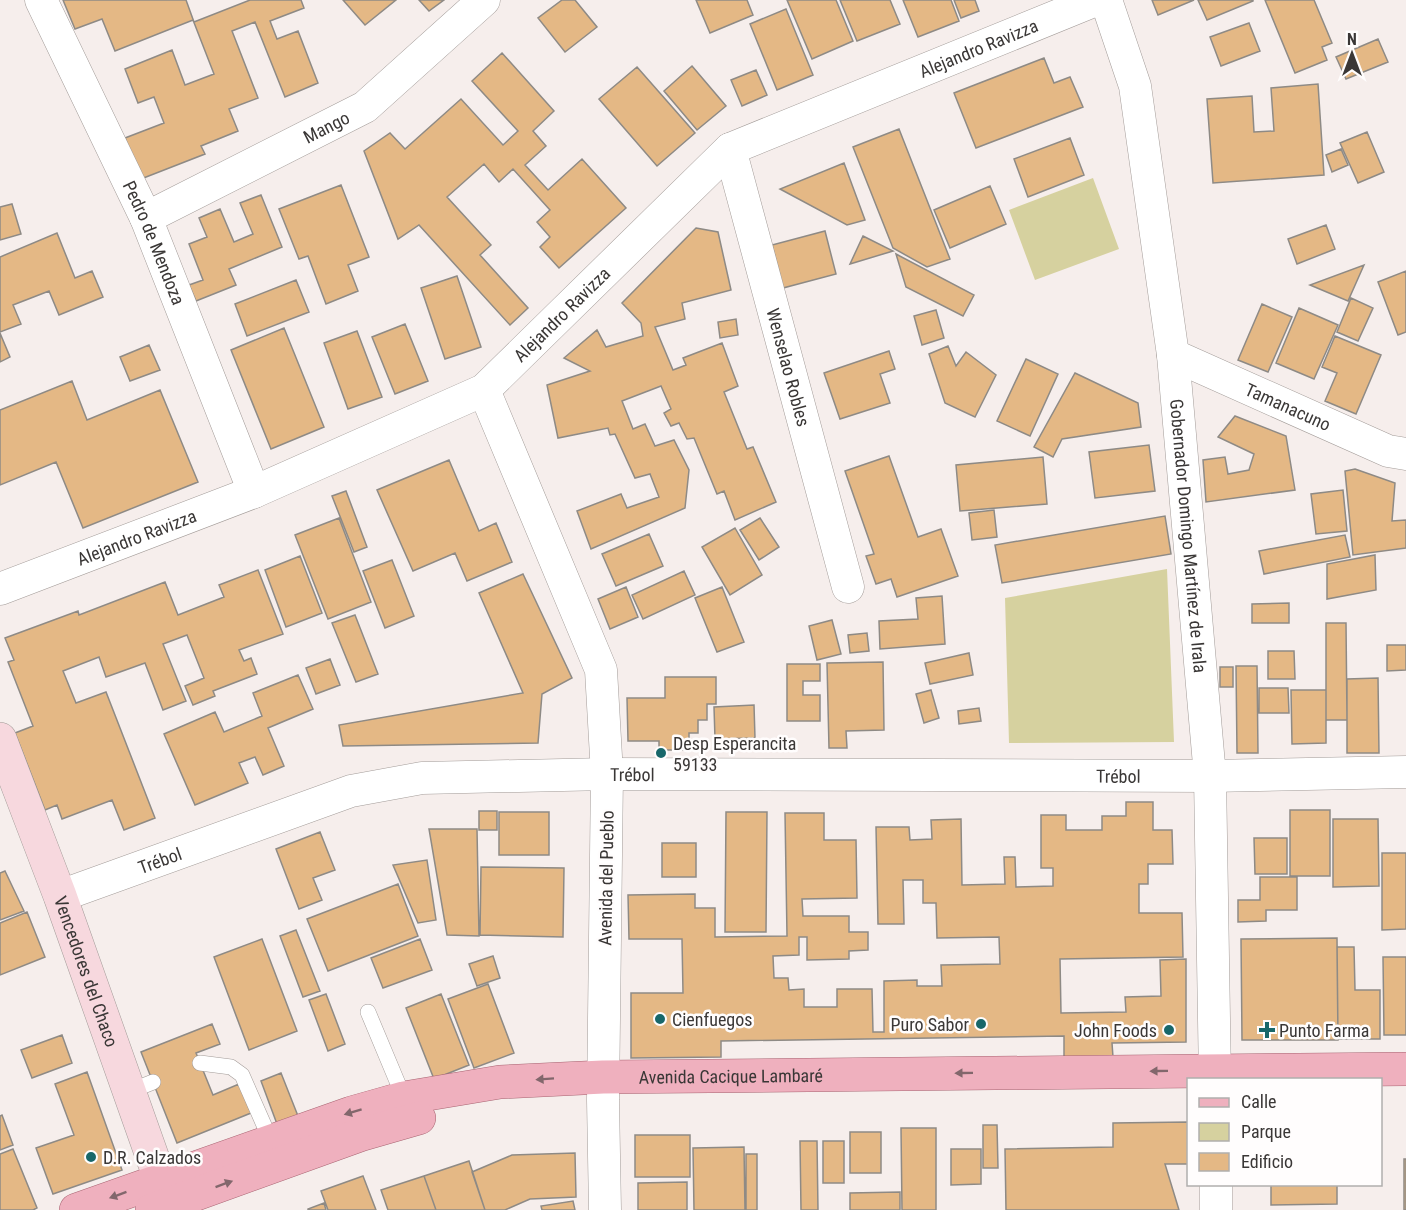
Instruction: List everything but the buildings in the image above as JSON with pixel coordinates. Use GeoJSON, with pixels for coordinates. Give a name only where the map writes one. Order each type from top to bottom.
{"type":"FeatureCollection","features":[{"type":"Feature","properties":{"kind":"main road","name":"Avenida Cacique Lambaré"},"geometry":{"type":"LineString","coordinates":[[76,1210],[163,1201],[409,1120],[603,1088],[1215,1075],[1293,1078]]}},
{"type":"Feature","properties":{"kind":"main road","name":"Avenida Cacique Lambaré"},"geometry":{"type":"LineString","coordinates":[[1382,1081],[1397,1082]]}},
{"type":"Feature","properties":{"kind":"main road","name":"Avenida Cacique Lambaré"},"geometry":{"type":"LineString","coordinates":[[163,1201],[271,1141],[351,1113],[404,1098],[500,1082],[603,1088],[1187,1093]]}},
{"type":"Feature","properties":{"kind":"street","name":"Pedro de Mendoza"},"geometry":{"type":"LineString","coordinates":[[41,0],[146,218],[254,492]]}},
{"type":"Feature","properties":{"kind":"street","name":"Mango"},"geometry":{"type":"LineString","coordinates":[[146,218],[365,107],[484,0]]}},
{"type":"Feature","properties":{"kind":"street","name":"Alejandro Ravizza"},"geometry":{"type":"LineString","coordinates":[[0,589],[254,492],[484,390],[730,149],[1096,0]]}},
{"type":"Feature","properties":{"kind":"street","name":"Gobernador Domingo Martínez de Irala"},"geometry":{"type":"LineString","coordinates":[[1106,0],[1135,86],[1173,355],[1210,776],[1215,1075]]}},
{"type":"Feature","properties":{"kind":"street","name":"Wenselao Robles"},"geometry":{"type":"LineString","coordinates":[[730,149],[848,587]]}},
{"type":"Feature","properties":{"kind":"street","name":"Tamanacuno"},"geometry":{"type":"LineString","coordinates":[[1173,355],[1388,451],[1406,454]]}},
{"type":"Feature","properties":{"kind":"street","name":"Avenida del Pueblo"},"geometry":{"type":"LineString","coordinates":[[484,390],[601,670],[608,774],[603,1088],[605,1210]]}},
{"type":"Feature","properties":{"kind":"street","name":"Vencedores del Chaco"},"geometry":{"type":"LineString","coordinates":[[0,739],[60,896],[140,1087],[163,1201]]}},
{"type":"Feature","properties":{"kind":"street","name":"Trébol"},"geometry":{"type":"LineString","coordinates":[[60,896],[351,791],[422,778],[608,774],[1210,776],[1406,772]]}},
{"type":"Feature","properties":{"kind":"street"},"geometry":{"type":"LineString","coordinates":[[1216,1186],[1216,1210]]}},
{"type":"Feature","properties":{"kind":"lane"},"geometry":{"type":"LineString","coordinates":[[368,1012],[404,1098]]}},
{"type":"Feature","properties":{"kind":"lane"},"geometry":{"type":"LineString","coordinates":[[200,1063],[231,1067],[242,1075],[271,1141]]}},
{"type":"Feature","properties":{"kind":"green space"},"geometry":{"type":"Polygon","coordinates":[[[1093,178],[1119,249],[1035,280],[1009,210],[1093,178]]]}},
{"type":"Feature","properties":{"kind":"green space"},"geometry":{"type":"Polygon","coordinates":[[[1167,569],[1174,742],[1009,743],[1005,598],[1167,569]]]}},
{"type":"Feature","properties":{"kind":"place","name":"Desp Esperancita 59133"},"geometry":{"type":"Point","coordinates":[661,753]}},
{"type":"Feature","properties":{"kind":"place","name":"Cienfuegos"},"geometry":{"type":"Point","coordinates":[660,1019]}},
{"type":"Feature","properties":{"kind":"place","name":"Puro Sabor"},"geometry":{"type":"Point","coordinates":[981,1024]}},
{"type":"Feature","properties":{"kind":"place","name":"John Foods"},"geometry":{"type":"Point","coordinates":[1169,1030]}},
{"type":"Feature","properties":{"kind":"place","name":"Punto Farma"},"geometry":{"type":"Point","coordinates":[1267,1030]}},
{"type":"Feature","properties":{"kind":"place","name":"D.R. Calzados"},"geometry":{"type":"Point","coordinates":[91,1157]}}]}
